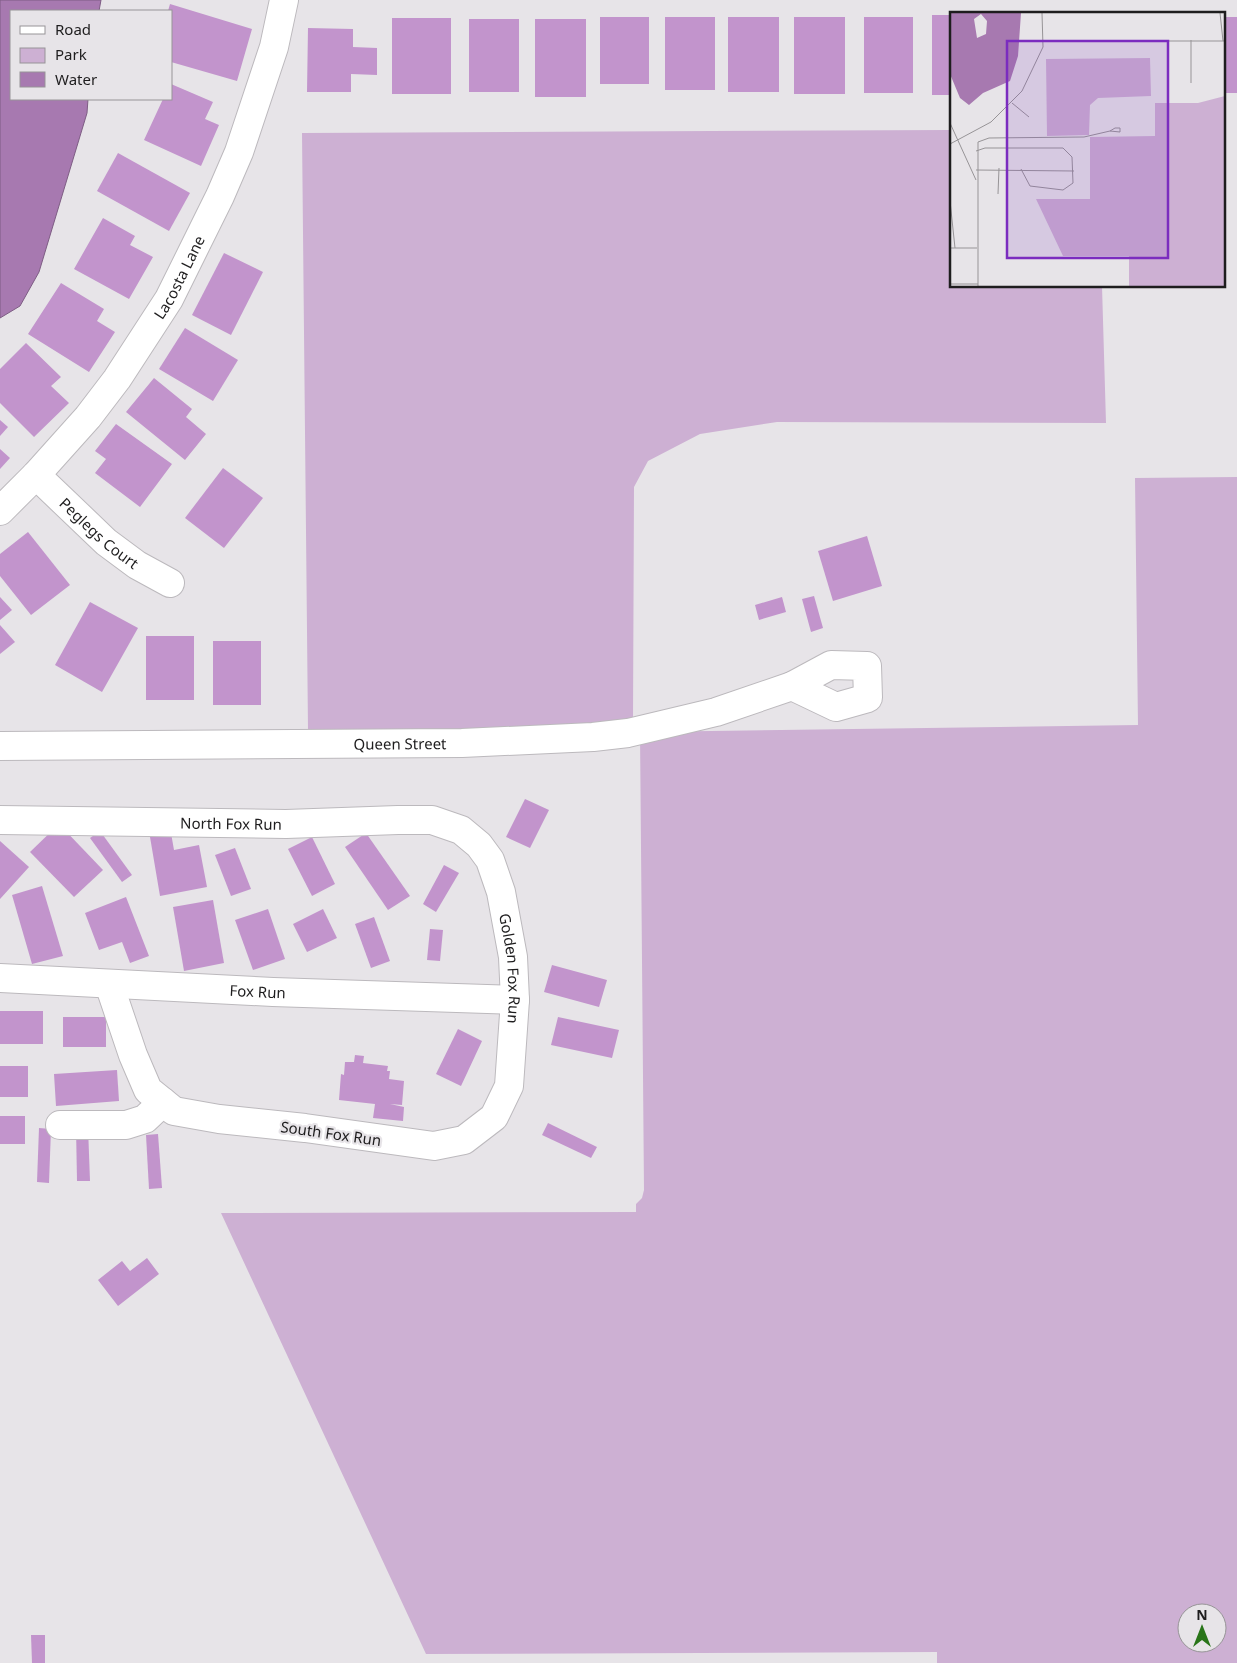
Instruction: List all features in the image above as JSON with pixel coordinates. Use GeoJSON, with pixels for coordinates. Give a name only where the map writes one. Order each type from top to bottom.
{"type":"FeatureCollection","features":[{"type":"Feature","properties":{"kind":"street","name":"Lacosta Lane"},"geometry":{"type":"LineString","coordinates":[[0,511],[36,475],[88,417],[116,379],[169,299],[220,196],[239,152],[274,47],[284,0]]}},
{"type":"Feature","properties":{"kind":"street","name":"Peglegs Court"},"geometry":{"type":"LineString","coordinates":[[36,475],[106,542],[137,565],[170,583]]}},
{"type":"Feature","properties":{"kind":"street","name":"Queen Street"},"geometry":{"type":"LineString","coordinates":[[0,746],[462,743],[593,737],[628,734],[716,712],[792,686]]}},
{"type":"Feature","properties":{"kind":"street","name":"North Fox Run"},"geometry":{"type":"LineString","coordinates":[[0,820],[286,824],[432,820],[461,830]]}},
{"type":"Feature","properties":{"kind":"street","name":"Golden Fox Run"},"geometry":{"type":"LineString","coordinates":[[461,830],[479,845],[490,860],[501,892],[513,958],[515,1000],[509,1086],[494,1117]]}},
{"type":"Feature","properties":{"kind":"street","name":"Fox Run"},"geometry":{"type":"LineString","coordinates":[[0,978],[273,992],[515,1000]]}},
{"type":"Feature","properties":{"kind":"street","name":"South Fox Run"},"geometry":{"type":"LineString","coordinates":[[109,984],[133,1055],[148,1090],[174,1111],[219,1119],[305,1128],[434,1146],[464,1140],[494,1117]]}},
{"type":"Feature","properties":{"kind":"street"},"geometry":{"type":"LineString","coordinates":[[60,1125],[126,1125],[145,1119],[163,1102]]}},
{"type":"Feature","properties":{"kind":"green space"},"geometry":{"type":"Polygon","coordinates":[[[950,130],[950,288],[1102,288],[1106,423],[777,422],[700,434],[648,461],[634,487],[633,721],[626,719],[592,723],[462,729],[308,730],[302,133],[950,130]]]}},
{"type":"Feature","properties":{"kind":"green space"},"geometry":{"type":"Polygon","coordinates":[[[1237,477],[1237,1663],[937,1663],[937,1652],[426,1654],[221,1213],[636,1212],[636,1204],[642,1198],[644,1190],[640,732],[1138,725],[1135,478],[1237,477]]]}},
{"type":"Feature","properties":{"kind":"water"},"geometry":{"type":"Polygon","coordinates":[[[0,0],[101,0],[99,10],[10,10],[10,100],[88,100],[87,113],[39,272],[20,306],[0,318],[0,0]]]}},
{"type":"Feature","properties":{"kind":"building"},"geometry":{"type":"Polygon","coordinates":[[[170,4],[252,29],[237,81],[172,62],[172,10],[168,10],[170,4]]]}},
{"type":"Feature","properties":{"kind":"building"},"geometry":{"type":"Polygon","coordinates":[[[932,15],[950,15],[950,95],[932,95],[932,15]]]}},
{"type":"Feature","properties":{"kind":"building"},"geometry":{"type":"Polygon","coordinates":[[[600,17],[649,17],[649,84],[600,84],[600,17]]]}},
{"type":"Feature","properties":{"kind":"building"},"geometry":{"type":"Polygon","coordinates":[[[665,17],[715,17],[715,90],[665,90],[665,17]]]}},
{"type":"Feature","properties":{"kind":"building"},"geometry":{"type":"Polygon","coordinates":[[[728,17],[779,17],[779,92],[728,92],[728,17]]]}},
{"type":"Feature","properties":{"kind":"building"},"geometry":{"type":"Polygon","coordinates":[[[794,17],[845,17],[845,94],[794,94],[794,17]]]}},
{"type":"Feature","properties":{"kind":"building"},"geometry":{"type":"Polygon","coordinates":[[[864,17],[913,17],[913,93],[864,93],[864,17]]]}},
{"type":"Feature","properties":{"kind":"building"},"geometry":{"type":"Polygon","coordinates":[[[1224,17],[1237,17],[1237,93],[1224,93],[1224,17]]]}},
{"type":"Feature","properties":{"kind":"building"},"geometry":{"type":"Polygon","coordinates":[[[392,18],[451,18],[451,94],[392,94],[392,18]]]}},
{"type":"Feature","properties":{"kind":"building"},"geometry":{"type":"Polygon","coordinates":[[[469,19],[519,19],[519,92],[469,92],[469,19]]]}},
{"type":"Feature","properties":{"kind":"building"},"geometry":{"type":"Polygon","coordinates":[[[535,19],[586,19],[586,97],[535,97],[535,19]]]}},
{"type":"Feature","properties":{"kind":"building"},"geometry":{"type":"Polygon","coordinates":[[[308,28],[353,29],[353,47],[377,48],[377,75],[351,74],[351,92],[307,92],[308,28]]]}},
{"type":"Feature","properties":{"kind":"building"},"geometry":{"type":"Polygon","coordinates":[[[172,84],[213,102],[205,119],[219,125],[201,166],[144,140],[163,100],[172,100],[172,84]]]}},
{"type":"Feature","properties":{"kind":"building"},"geometry":{"type":"Polygon","coordinates":[[[118,153],[190,193],[169,231],[97,191],[118,153]]]}},
{"type":"Feature","properties":{"kind":"building"},"geometry":{"type":"Polygon","coordinates":[[[103,218],[135,236],[130,245],[153,257],[129,299],[74,269],[103,218]]]}},
{"type":"Feature","properties":{"kind":"building"},"geometry":{"type":"Polygon","coordinates":[[[224,253],[263,272],[231,335],[192,315],[224,253]]]}},
{"type":"Feature","properties":{"kind":"building"},"geometry":{"type":"Polygon","coordinates":[[[61,283],[104,309],[97,321],[115,332],[89,372],[28,334],[61,283]]]}},
{"type":"Feature","properties":{"kind":"building"},"geometry":{"type":"Polygon","coordinates":[[[185,328],[238,360],[213,401],[159,369],[185,328]]]}},
{"type":"Feature","properties":{"kind":"building"},"geometry":{"type":"Polygon","coordinates":[[[26,343],[61,377],[51,386],[69,403],[34,437],[0,403],[0,369],[26,343]]]}},
{"type":"Feature","properties":{"kind":"building"},"geometry":{"type":"Polygon","coordinates":[[[154,378],[192,409],[186,417],[206,434],[185,460],[126,412],[154,378]]]}},
{"type":"Feature","properties":{"kind":"building"},"geometry":{"type":"Polygon","coordinates":[[[0,420],[8,427],[0,436],[0,420]]]}},
{"type":"Feature","properties":{"kind":"building"},"geometry":{"type":"Polygon","coordinates":[[[116,424],[172,464],[140,507],[95,473],[106,459],[95,451],[116,424]]]}},
{"type":"Feature","properties":{"kind":"building"},"geometry":{"type":"Polygon","coordinates":[[[0,449],[10,458],[0,469],[0,449]]]}},
{"type":"Feature","properties":{"kind":"building"},"geometry":{"type":"Polygon","coordinates":[[[223,468],[263,498],[224,548],[185,518],[223,468]]]}},
{"type":"Feature","properties":{"kind":"building"},"geometry":{"type":"Polygon","coordinates":[[[28,532],[70,585],[31,615],[0,576],[0,554],[28,532]]]}},
{"type":"Feature","properties":{"kind":"building"},"geometry":{"type":"Polygon","coordinates":[[[867,536],[882,586],[833,601],[818,551],[867,536]]]}},
{"type":"Feature","properties":{"kind":"building"},"geometry":{"type":"Polygon","coordinates":[[[814,596],[823,628],[811,632],[802,599],[814,596]]]}},
{"type":"Feature","properties":{"kind":"building"},"geometry":{"type":"Polygon","coordinates":[[[0,597],[12,610],[0,620],[0,597]]]}},
{"type":"Feature","properties":{"kind":"building"},"geometry":{"type":"Polygon","coordinates":[[[782,597],[786,612],[759,620],[755,605],[782,597]]]}},
{"type":"Feature","properties":{"kind":"building"},"geometry":{"type":"Polygon","coordinates":[[[90,602],[138,628],[102,692],[55,665],[90,602]]]}},
{"type":"Feature","properties":{"kind":"building"},"geometry":{"type":"Polygon","coordinates":[[[0,625],[15,642],[0,654],[0,625]]]}},
{"type":"Feature","properties":{"kind":"building"},"geometry":{"type":"Polygon","coordinates":[[[146,636],[194,636],[194,700],[146,700],[146,636]]]}},
{"type":"Feature","properties":{"kind":"building"},"geometry":{"type":"Polygon","coordinates":[[[213,641],[261,641],[261,705],[213,705],[213,641]]]}},
{"type":"Feature","properties":{"kind":"building"},"geometry":{"type":"Polygon","coordinates":[[[525,799],[549,810],[530,848],[506,837],[525,799]]]}},
{"type":"Feature","properties":{"kind":"building"},"geometry":{"type":"Polygon","coordinates":[[[59,824],[103,870],[74,897],[30,852],[59,824]]]}},
{"type":"Feature","properties":{"kind":"building"},"geometry":{"type":"Polygon","coordinates":[[[100,831],[132,875],[122,882],[90,838],[100,831]]]}},
{"type":"Feature","properties":{"kind":"building"},"geometry":{"type":"Polygon","coordinates":[[[171,833],[174,850],[199,845],[207,887],[160,896],[150,837],[171,833]]]}},
{"type":"Feature","properties":{"kind":"building"},"geometry":{"type":"Polygon","coordinates":[[[366,833],[410,896],[388,910],[345,847],[366,833]]]}},
{"type":"Feature","properties":{"kind":"building"},"geometry":{"type":"Polygon","coordinates":[[[312,837],[335,884],[312,896],[288,849],[312,837]]]}},
{"type":"Feature","properties":{"kind":"building"},"geometry":{"type":"Polygon","coordinates":[[[0,841],[29,867],[0,899],[0,841]]]}},
{"type":"Feature","properties":{"kind":"building"},"geometry":{"type":"Polygon","coordinates":[[[235,848],[251,889],[231,896],[215,855],[235,848]]]}},
{"type":"Feature","properties":{"kind":"building"},"geometry":{"type":"Polygon","coordinates":[[[444,865],[459,873],[436,912],[423,904],[444,865]]]}},
{"type":"Feature","properties":{"kind":"building"},"geometry":{"type":"Polygon","coordinates":[[[42,886],[63,956],[32,964],[12,895],[42,886]]]}},
{"type":"Feature","properties":{"kind":"building"},"geometry":{"type":"Polygon","coordinates":[[[126,897],[149,956],[130,963],[122,942],[99,950],[85,913],[126,897]]]}},
{"type":"Feature","properties":{"kind":"building"},"geometry":{"type":"Polygon","coordinates":[[[213,900],[224,963],[184,971],[173,907],[213,900]]]}},
{"type":"Feature","properties":{"kind":"building"},"geometry":{"type":"Polygon","coordinates":[[[268,909],[285,959],[253,970],[235,920],[268,909]]]}},
{"type":"Feature","properties":{"kind":"building"},"geometry":{"type":"Polygon","coordinates":[[[323,909],[337,938],[307,952],[293,924],[323,909]]]}},
{"type":"Feature","properties":{"kind":"building"},"geometry":{"type":"Polygon","coordinates":[[[374,917],[390,961],[371,968],[355,924],[374,917]]]}},
{"type":"Feature","properties":{"kind":"building"},"geometry":{"type":"Polygon","coordinates":[[[430,929],[443,930],[440,961],[427,960],[430,929]]]}},
{"type":"Feature","properties":{"kind":"building"},"geometry":{"type":"Polygon","coordinates":[[[552,965],[607,980],[599,1007],[544,992],[552,965]]]}},
{"type":"Feature","properties":{"kind":"building"},"geometry":{"type":"Polygon","coordinates":[[[0,1011],[43,1011],[43,1044],[0,1044],[0,1011]]]}},
{"type":"Feature","properties":{"kind":"building"},"geometry":{"type":"Polygon","coordinates":[[[63,1017],[106,1017],[106,1047],[63,1047],[63,1017]]]}},
{"type":"Feature","properties":{"kind":"building"},"geometry":{"type":"Polygon","coordinates":[[[558,1017],[619,1030],[612,1058],[551,1045],[558,1017]]]}},
{"type":"Feature","properties":{"kind":"building"},"geometry":{"type":"Polygon","coordinates":[[[458,1029],[482,1041],[461,1086],[436,1074],[458,1029]]]}},
{"type":"Feature","properties":{"kind":"building"},"geometry":{"type":"Polygon","coordinates":[[[355,1055],[364,1056],[363,1063],[388,1066],[387,1071],[390,1071],[389,1079],[404,1081],[402,1105],[390,1104],[404,1107],[403,1121],[373,1118],[375,1104],[339,1100],[341,1074],[344,1075],[345,1062],[354,1062],[355,1055]]]}},
{"type":"Feature","properties":{"kind":"building"},"geometry":{"type":"Polygon","coordinates":[[[0,1066],[28,1066],[28,1097],[0,1097],[0,1066]]]}},
{"type":"Feature","properties":{"kind":"building"},"geometry":{"type":"Polygon","coordinates":[[[117,1070],[119,1101],[56,1106],[54,1074],[117,1070]]]}},
{"type":"Feature","properties":{"kind":"building"},"geometry":{"type":"Polygon","coordinates":[[[0,1116],[25,1116],[25,1144],[0,1144],[0,1116]]]}},
{"type":"Feature","properties":{"kind":"building"},"geometry":{"type":"Polygon","coordinates":[[[548,1123],[597,1147],[591,1158],[542,1135],[548,1123]]]}},
{"type":"Feature","properties":{"kind":"building"},"geometry":{"type":"Polygon","coordinates":[[[76,1127],[88,1127],[90,1181],[77,1181],[76,1127]]]}},
{"type":"Feature","properties":{"kind":"building"},"geometry":{"type":"Polygon","coordinates":[[[39,1128],[51,1129],[49,1183],[37,1182],[39,1128]]]}},
{"type":"Feature","properties":{"kind":"building"},"geometry":{"type":"Polygon","coordinates":[[[158,1134],[162,1188],[149,1189],[146,1135],[158,1134]]]}},
{"type":"Feature","properties":{"kind":"building"},"geometry":{"type":"Polygon","coordinates":[[[147,1258],[159,1274],[118,1306],[98,1280],[122,1261],[130,1271],[147,1258]]]}},
{"type":"Feature","properties":{"kind":"building"},"geometry":{"type":"Polygon","coordinates":[[[31,1635],[45,1635],[45,1663],[32,1663],[31,1635]]]}}]}
